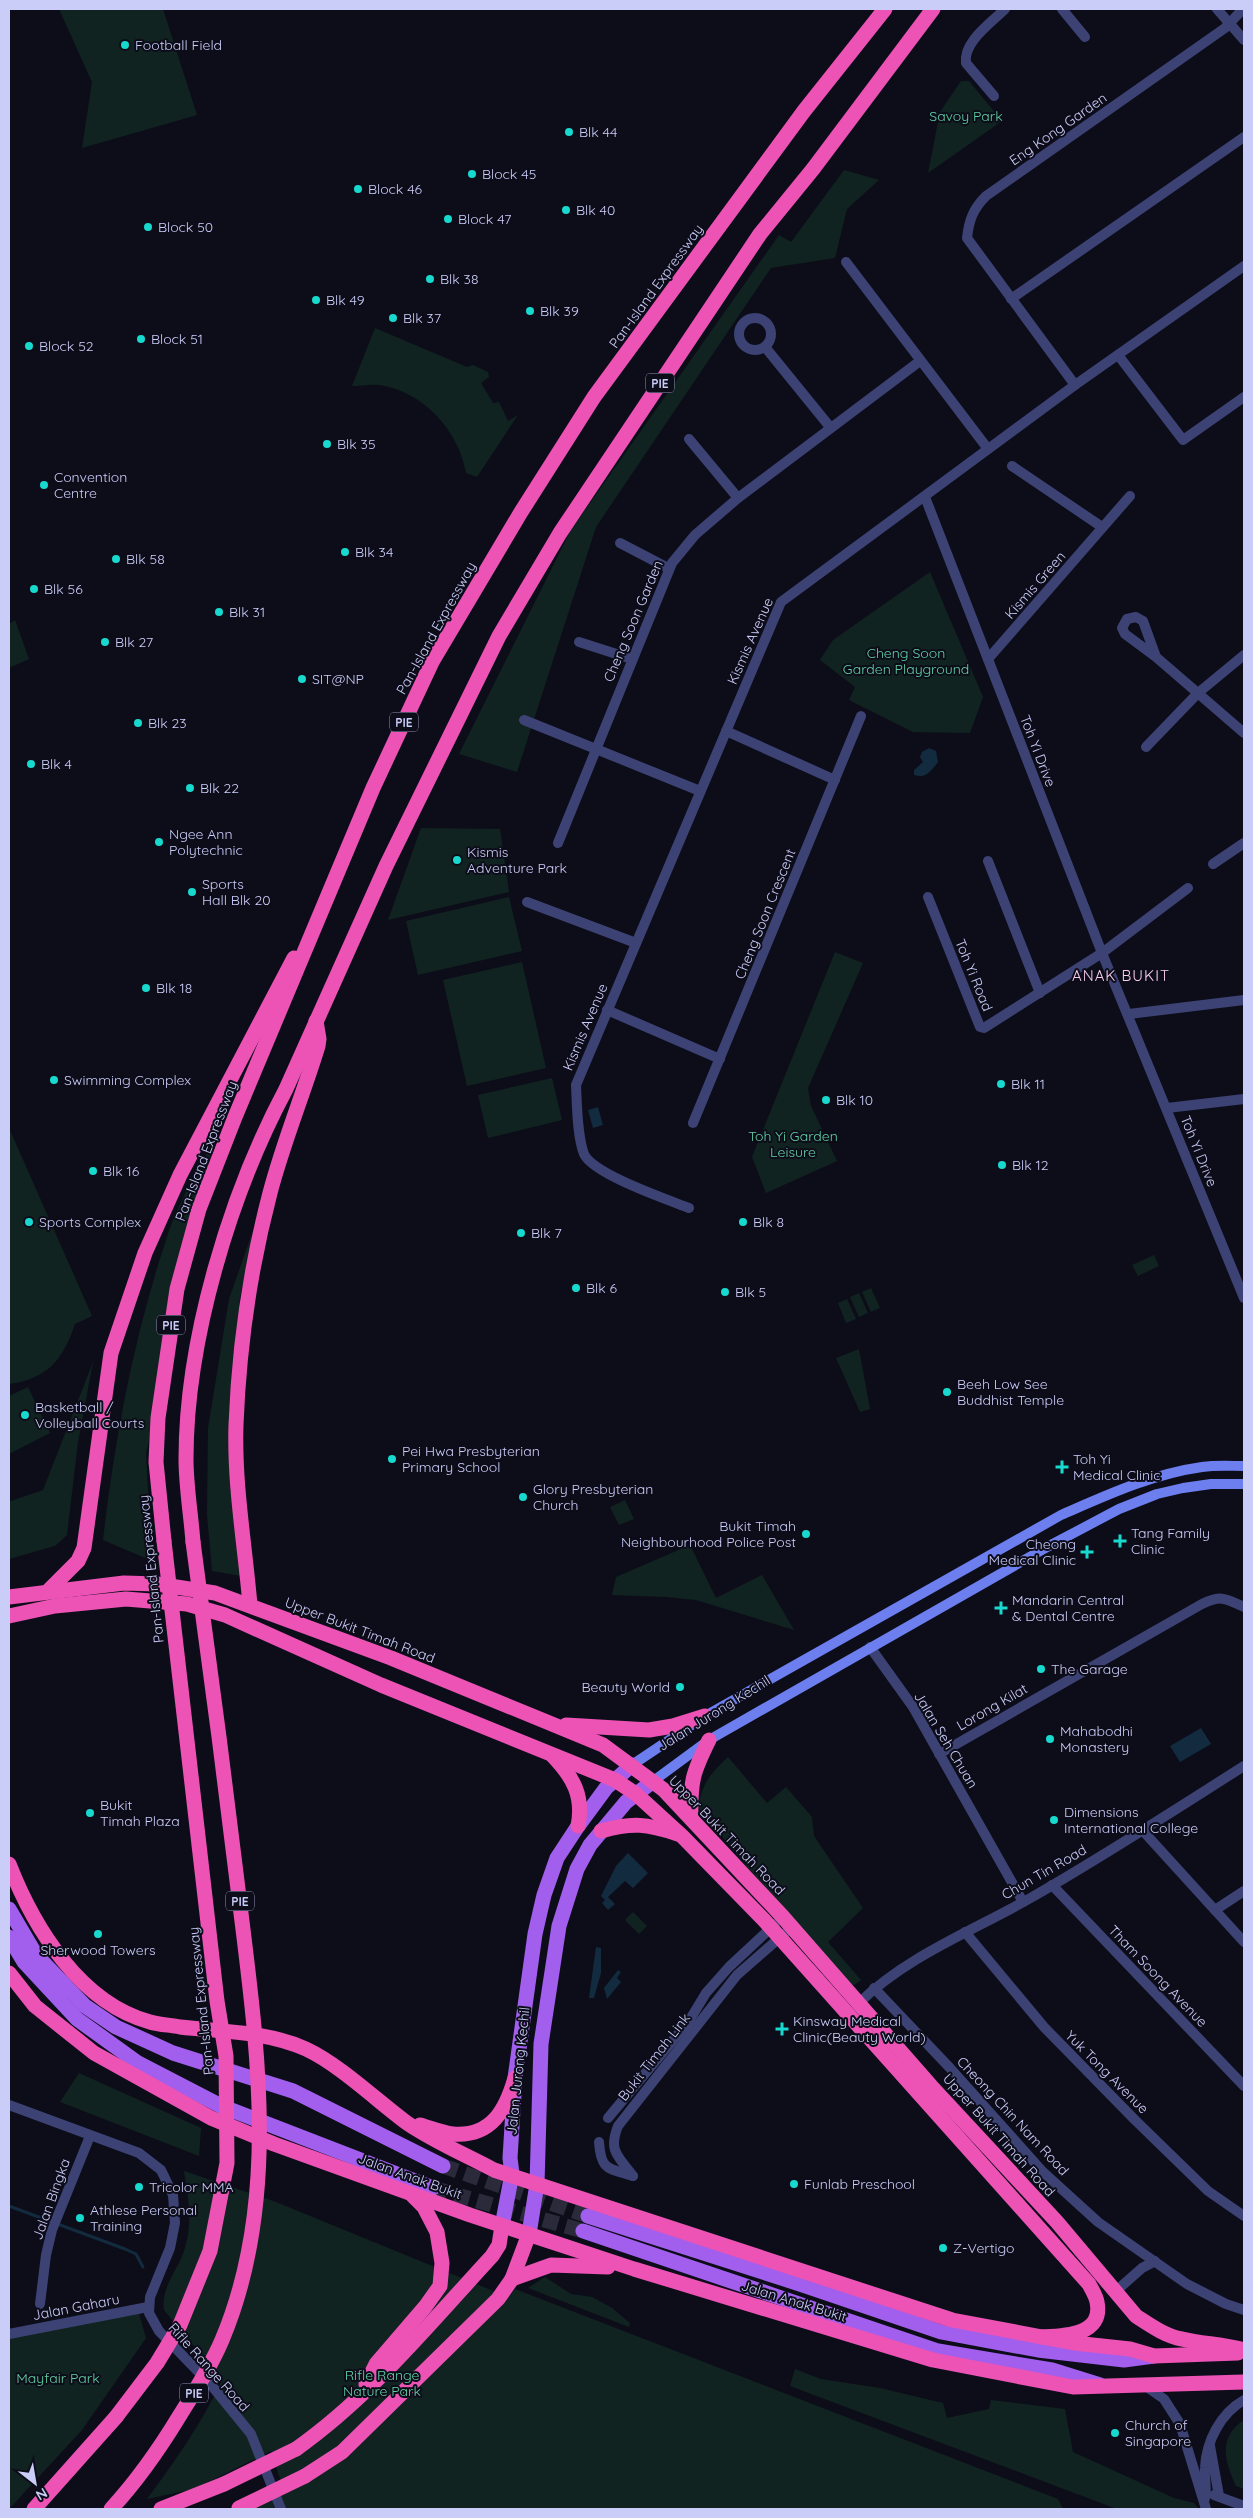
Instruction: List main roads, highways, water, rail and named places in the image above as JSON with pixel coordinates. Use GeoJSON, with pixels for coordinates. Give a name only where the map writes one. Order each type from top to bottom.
{"type":"FeatureCollection","features":[{"type":"Feature","properties":{"kind":"highway","name":"Pan-Island Expressway"},"geometry":{"type":"LineString","coordinates":[[34,2509],[116,2417],[157,2363],[180,2324],[210,2251],[227,2163],[226,2056],[217,2001],[156,1462],[158,1418],[177,1289],[199,1209],[235,1117],[373,788],[432,662],[520,512],[594,397],[804,111],[885,9]]}},
{"type":"Feature","properties":{"kind":"highway","name":"PIE"},"geometry":{"type":"LineString","coordinates":[[112,2509],[171,2430],[222,2340],[237,2294],[250,2238],[257,2189],[260,2127],[254,2025],[193,1542],[186,1459],[193,1374],[200,1331],[233,1212],[268,1122],[286,1089],[386,866],[500,636],[560,532],[760,234],[933,9]]}},
{"type":"Feature","properties":{"kind":"highway"},"geometry":{"type":"LineString","coordinates":[[914,34],[944,9]]}},
{"type":"Feature","properties":{"kind":"highway"},"geometry":{"type":"LineString","coordinates":[[49,1590],[78,1561],[84,1548],[112,1353],[144,1252],[184,1168],[288,966],[308,944]]}},
{"type":"Feature","properties":{"kind":"highway"},"geometry":{"type":"LineString","coordinates":[[250,1605],[239,1491],[236,1427],[240,1356],[250,1278],[270,1192],[318,1046],[319,1038],[316,1021]]}},
{"type":"Feature","properties":{"kind":"highway","name":"Upper Bukit Timah Road"},"geometry":{"type":"LineString","coordinates":[[9,1596],[124,1583],[157,1584],[215,1593],[391,1658],[603,1745],[664,1790],[691,1818],[788,1922],[1116,2291],[1136,2316],[1164,2332],[1181,2339],[1226,2345],[1244,2351]]}},
{"type":"Feature","properties":{"kind":"highway"},"geometry":{"type":"LineString","coordinates":[[11,1617],[55,1606],[126,1599],[187,1604],[225,1615],[381,1685],[615,1780],[636,1794],[682,1836],[775,1933],[1089,2284],[1098,2303],[1096,2316],[1088,2328],[1075,2335],[1041,2337]]}},
{"type":"Feature","properties":{"kind":"highway"},"geometry":{"type":"LineString","coordinates":[[555,1724],[650,1730],[705,1716]]}},
{"type":"Feature","properties":{"kind":"highway"},"geometry":{"type":"LineString","coordinates":[[691,1818],[690,1783],[694,1770],[709,1740]]}},
{"type":"Feature","properties":{"kind":"highway"},"geometry":{"type":"LineString","coordinates":[[552,1755],[570,1776],[579,1793],[581,1813],[578,1826]]}},
{"type":"Feature","properties":{"kind":"highway"},"geometry":{"type":"LineString","coordinates":[[601,1831],[624,1824],[639,1824],[682,1836]]}},
{"type":"Feature","properties":{"kind":"highway","name":"Jalan Anak Bukit"},"geometry":{"type":"LineString","coordinates":[[9,1864],[39,1929],[92,1991],[124,2012],[151,2022],[265,2036],[291,2043],[319,2055],[406,2122],[462,2155],[494,2170],[512,2174],[537,2184],[952,2320],[1041,2337],[1130,2349],[1154,2356],[1244,2351]]}},
{"type":"Feature","properties":{"kind":"highway","name":"Jalan Anak Bukit"},"geometry":{"type":"LineString","coordinates":[[9,1974],[35,2006],[94,2053],[193,2109],[274,2144],[502,2226],[634,2269],[933,2360],[1074,2387],[1102,2385]]}},
{"type":"Feature","properties":{"kind":"highway"},"geometry":{"type":"LineString","coordinates":[[406,2122],[452,2134],[473,2132],[487,2126],[500,2113],[509,2099],[515,2078]]}},
{"type":"Feature","properties":{"kind":"highway"},"geometry":{"type":"LineString","coordinates":[[361,2396],[376,2364],[425,2307],[440,2286],[442,2269],[439,2241],[424,2207],[410,2193]]}},
{"type":"Feature","properties":{"kind":"highway"},"geometry":{"type":"LineString","coordinates":[[162,2509],[224,2484],[296,2449],[329,2426],[361,2396],[492,2256],[499,2245],[502,2226]]}},
{"type":"Feature","properties":{"kind":"highway"},"geometry":{"type":"LineString","coordinates":[[238,2509],[305,2476],[342,2452],[486,2311],[512,2279],[529,2234]]}},
{"type":"Feature","properties":{"kind":"highway"},"geometry":{"type":"LineString","coordinates":[[512,2279],[551,2265],[586,2264],[634,2269]]}},
{"type":"Feature","properties":{"kind":"highway"},"geometry":{"type":"LineString","coordinates":[[1102,2385],[1244,2382]]}},
{"type":"Feature","properties":{"kind":"main road","name":"Jalan Jurong Kechil"},"geometry":{"type":"LineString","coordinates":[[502,2226],[512,2174],[510,2158],[515,2078],[535,1934],[544,1895],[557,1858],[578,1826],[615,1780],[632,1765],[705,1716],[1061,1515],[1115,1492],[1168,1473],[1204,1466],[1244,1466]]}},
{"type":"Feature","properties":{"kind":"main road","name":"Jalan Jurong Kechil"},"geometry":{"type":"LineString","coordinates":[[529,2234],[537,2184],[541,2044],[559,1926],[577,1869],[601,1831],[626,1802],[709,1740],[870,1647],[1119,1509],[1158,1494],[1183,1488],[1211,1484],[1244,1484]]}},
{"type":"Feature","properties":{"kind":"main road","name":"Jalan Anak Bukit"},"geometry":{"type":"LineString","coordinates":[[9,1909],[36,1955],[85,2006],[116,2027],[173,2053],[293,2091],[443,2166]]}},
{"type":"Feature","properties":{"kind":"main road","name":"Jalan Anak Bukit"},"geometry":{"type":"LineString","coordinates":[[9,1937],[24,1962],[77,2019],[138,2063],[221,2106],[433,2188]]}},
{"type":"Feature","properties":{"kind":"main road","name":"Jalan Anak Bukit"},"geometry":{"type":"LineString","coordinates":[[588,2216],[803,2285],[941,2332],[1038,2350],[1124,2360],[1154,2356]]}},
{"type":"Feature","properties":{"kind":"main road","name":"Jalan Anak Bukit"},"geometry":{"type":"LineString","coordinates":[[583,2231],[938,2351],[1052,2370],[1102,2385]]}},
{"type":"Feature","properties":{"kind":"water"},"geometry":{"type":"Polygon","coordinates":[[[929,748],[936,751],[938,762],[925,775],[914,775],[914,770],[923,762],[920,757],[922,752],[929,748]]]}},
{"type":"Feature","properties":{"kind":"water"},"geometry":{"type":"Polygon","coordinates":[[[598,1107],[603,1125],[593,1128],[588,1110],[598,1107]]]}},
{"type":"Feature","properties":{"kind":"water"},"geometry":{"type":"Polygon","coordinates":[[[1201,1728],[1211,1744],[1180,1762],[1170,1746],[1201,1728]]]}},
{"type":"Feature","properties":{"kind":"water"},"geometry":{"type":"Polygon","coordinates":[[[628,1853],[648,1873],[633,1888],[625,1881],[608,1897],[615,1904],[608,1910],[602,1903],[605,1900],[601,1896],[616,1866],[628,1853]]]}},
{"type":"Feature","properties":{"kind":"water"},"geometry":{"type":"Polygon","coordinates":[[[596,1947],[601,1948],[601,1973],[594,1998],[589,1998],[596,1947]]]}},
{"type":"Feature","properties":{"kind":"water"},"geometry":{"type":"Polygon","coordinates":[[[618,1970],[621,1972],[617,1978],[621,1982],[607,1999],[604,1988],[618,1970]]]}},
{"type":"Feature","properties":{"kind":"waterway"},"geometry":{"type":"LineString","coordinates":[[9,2206],[136,2254],[143,2267]]}},
{"type":"Feature","properties":{"kind":"tunnel"},"geometry":{"type":"LineString","coordinates":[[443,2166],[588,2216]]}},
{"type":"Feature","properties":{"kind":"tunnel"},"geometry":{"type":"LineString","coordinates":[[433,2188],[583,2231]]}},
{"type":"Feature","properties":{"kind":"place","name":"Football Field"},"geometry":{"type":"Point","coordinates":[125,45]}},
{"type":"Feature","properties":{"kind":"place","name":"Blk 44"},"geometry":{"type":"Point","coordinates":[569,132]}},
{"type":"Feature","properties":{"kind":"place","name":"Block 45"},"geometry":{"type":"Point","coordinates":[472,174]}},
{"type":"Feature","properties":{"kind":"place","name":"Block 46"},"geometry":{"type":"Point","coordinates":[358,189]}},
{"type":"Feature","properties":{"kind":"place","name":"Blk 40"},"geometry":{"type":"Point","coordinates":[566,210]}},
{"type":"Feature","properties":{"kind":"place","name":"Block 47"},"geometry":{"type":"Point","coordinates":[448,219]}},
{"type":"Feature","properties":{"kind":"place","name":"Block 50"},"geometry":{"type":"Point","coordinates":[148,227]}},
{"type":"Feature","properties":{"kind":"place","name":"Blk 38"},"geometry":{"type":"Point","coordinates":[430,279]}},
{"type":"Feature","properties":{"kind":"place","name":"Blk 49"},"geometry":{"type":"Point","coordinates":[316,300]}},
{"type":"Feature","properties":{"kind":"place","name":"Blk 39"},"geometry":{"type":"Point","coordinates":[530,311]}},
{"type":"Feature","properties":{"kind":"place","name":"Blk 37"},"geometry":{"type":"Point","coordinates":[393,318]}},
{"type":"Feature","properties":{"kind":"place","name":"Block 51"},"geometry":{"type":"Point","coordinates":[141,339]}},
{"type":"Feature","properties":{"kind":"place","name":"Block 52"},"geometry":{"type":"Point","coordinates":[29,346]}},
{"type":"Feature","properties":{"kind":"place","name":"Blk 35"},"geometry":{"type":"Point","coordinates":[327,444]}},
{"type":"Feature","properties":{"kind":"place","name":"Convention Centre"},"geometry":{"type":"Point","coordinates":[44,485]}},
{"type":"Feature","properties":{"kind":"place","name":"Blk 34"},"geometry":{"type":"Point","coordinates":[345,552]}},
{"type":"Feature","properties":{"kind":"place","name":"Blk 58"},"geometry":{"type":"Point","coordinates":[116,559]}},
{"type":"Feature","properties":{"kind":"place","name":"Blk 56"},"geometry":{"type":"Point","coordinates":[34,589]}},
{"type":"Feature","properties":{"kind":"place","name":"Blk 31"},"geometry":{"type":"Point","coordinates":[219,612]}},
{"type":"Feature","properties":{"kind":"place","name":"Blk 27"},"geometry":{"type":"Point","coordinates":[105,642]}},
{"type":"Feature","properties":{"kind":"place","name":"SIT@NP"},"geometry":{"type":"Point","coordinates":[302,679]}},
{"type":"Feature","properties":{"kind":"place","name":"Blk 23"},"geometry":{"type":"Point","coordinates":[138,723]}},
{"type":"Feature","properties":{"kind":"place","name":"Blk 4"},"geometry":{"type":"Point","coordinates":[31,764]}},
{"type":"Feature","properties":{"kind":"place","name":"Blk 22"},"geometry":{"type":"Point","coordinates":[190,788]}},
{"type":"Feature","properties":{"kind":"place","name":"Ngee Ann Polytechnic"},"geometry":{"type":"Point","coordinates":[159,842]}},
{"type":"Feature","properties":{"kind":"place","name":"Kismis Adventure Park"},"geometry":{"type":"Point","coordinates":[457,860]}},
{"type":"Feature","properties":{"kind":"place","name":"Sports Hall Blk 20"},"geometry":{"type":"Point","coordinates":[192,892]}},
{"type":"Feature","properties":{"kind":"place","name":"Blk 18"},"geometry":{"type":"Point","coordinates":[146,988]}},
{"type":"Feature","properties":{"kind":"place","name":"Swimming Complex"},"geometry":{"type":"Point","coordinates":[54,1080]}},
{"type":"Feature","properties":{"kind":"place","name":"Blk 11"},"geometry":{"type":"Point","coordinates":[1001,1084]}},
{"type":"Feature","properties":{"kind":"place","name":"Blk 10"},"geometry":{"type":"Point","coordinates":[826,1100]}},
{"type":"Feature","properties":{"kind":"place","name":"Blk 12"},"geometry":{"type":"Point","coordinates":[1002,1165]}},
{"type":"Feature","properties":{"kind":"place","name":"Blk 16"},"geometry":{"type":"Point","coordinates":[93,1171]}},
{"type":"Feature","properties":{"kind":"place","name":"Sports Complex"},"geometry":{"type":"Point","coordinates":[29,1222]}},
{"type":"Feature","properties":{"kind":"place","name":"Blk 8"},"geometry":{"type":"Point","coordinates":[743,1222]}},
{"type":"Feature","properties":{"kind":"place","name":"Blk 7"},"geometry":{"type":"Point","coordinates":[521,1233]}},
{"type":"Feature","properties":{"kind":"place","name":"Blk 6"},"geometry":{"type":"Point","coordinates":[576,1288]}},
{"type":"Feature","properties":{"kind":"place","name":"Blk 5"},"geometry":{"type":"Point","coordinates":[725,1292]}},
{"type":"Feature","properties":{"kind":"place","name":"Beeh Low See Buddhist Temple"},"geometry":{"type":"Point","coordinates":[947,1392]}},
{"type":"Feature","properties":{"kind":"place","name":"Basketball / Volleyball Courts"},"geometry":{"type":"Point","coordinates":[25,1415]}},
{"type":"Feature","properties":{"kind":"place","name":"Pei Hwa Presbyterian Primary School"},"geometry":{"type":"Point","coordinates":[392,1459]}},
{"type":"Feature","properties":{"kind":"place","name":"Toh Yi Medical Clinic"},"geometry":{"type":"Point","coordinates":[1062,1467]}},
{"type":"Feature","properties":{"kind":"place","name":"Glory Presbyterian Church"},"geometry":{"type":"Point","coordinates":[523,1497]}},
{"type":"Feature","properties":{"kind":"place","name":"Bukit Timah Neighbourhood Police Post"},"geometry":{"type":"Point","coordinates":[806,1534]}},
{"type":"Feature","properties":{"kind":"place","name":"Tang Family Clinic"},"geometry":{"type":"Point","coordinates":[1120,1541]}},
{"type":"Feature","properties":{"kind":"place","name":"Cheong Medical Clinic"},"geometry":{"type":"Point","coordinates":[1087,1552]}},
{"type":"Feature","properties":{"kind":"place","name":"Mandarin Central & Dental Centre"},"geometry":{"type":"Point","coordinates":[1001,1608]}},
{"type":"Feature","properties":{"kind":"place","name":"The Garage"},"geometry":{"type":"Point","coordinates":[1041,1669]}},
{"type":"Feature","properties":{"kind":"place","name":"Beauty World"},"geometry":{"type":"Point","coordinates":[680,1687]}},
{"type":"Feature","properties":{"kind":"place","name":"Mahabodhi Monastery"},"geometry":{"type":"Point","coordinates":[1050,1739]}},
{"type":"Feature","properties":{"kind":"place","name":"Bukit Timah Plaza"},"geometry":{"type":"Point","coordinates":[90,1813]}},
{"type":"Feature","properties":{"kind":"place","name":"Dimensions International College"},"geometry":{"type":"Point","coordinates":[1054,1820]}},
{"type":"Feature","properties":{"kind":"place","name":"Sherwood Towers"},"geometry":{"type":"Point","coordinates":[98,1934]}},
{"type":"Feature","properties":{"kind":"place","name":"Kinsway Medical Clinic(Beauty World)"},"geometry":{"type":"Point","coordinates":[782,2029]}},
{"type":"Feature","properties":{"kind":"place","name":"Funlab Preschool"},"geometry":{"type":"Point","coordinates":[794,2184]}},
{"type":"Feature","properties":{"kind":"place","name":"Tricolor MMA"},"geometry":{"type":"Point","coordinates":[139,2187]}},
{"type":"Feature","properties":{"kind":"place","name":"Athlese Personal Training"},"geometry":{"type":"Point","coordinates":[80,2218]}},
{"type":"Feature","properties":{"kind":"place","name":"Z-Vertigo"},"geometry":{"type":"Point","coordinates":[943,2248]}},
{"type":"Feature","properties":{"kind":"place","name":"Church of Singapore"},"geometry":{"type":"Point","coordinates":[1115,2433]}},
{"type":"Feature","properties":{"kind":"district","name":"ANAK BUKIT"},"geometry":{"type":"Point","coordinates":[1121,975]}},
{"type":"Feature","properties":{"kind":"park label","name":"Savoy Park"},"geometry":{"type":"Point","coordinates":[966,116]}},
{"type":"Feature","properties":{"kind":"park label","name":"Cheng Soon Garden Playground"},"geometry":{"type":"Point","coordinates":[906,662]}},
{"type":"Feature","properties":{"kind":"park label","name":"Toh Yi Garden Leisure"},"geometry":{"type":"Point","coordinates":[793,1144]}},
{"type":"Feature","properties":{"kind":"park label","name":"Mayfair Park"},"geometry":{"type":"Point","coordinates":[58,2378]}},
{"type":"Feature","properties":{"kind":"park label","name":"Rifle Range Nature Park"},"geometry":{"type":"Point","coordinates":[382,2384]}}]}
